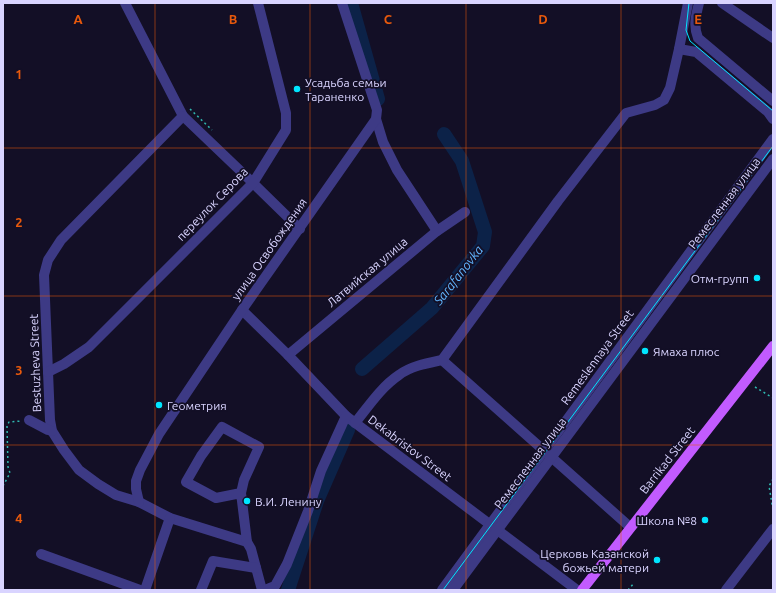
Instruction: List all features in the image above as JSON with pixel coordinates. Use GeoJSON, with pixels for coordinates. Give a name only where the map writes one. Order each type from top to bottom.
{"type":"FeatureCollection","features":[{"type":"Feature","properties":{"kind":"main road","name":"Barrikad Street"},"geometry":{"type":"LineString","coordinates":[[582,590],[773,346]]}},
{"type":"Feature","properties":{"kind":"street"},"geometry":{"type":"LineString","coordinates":[[125,3],[183,116],[300,229]]}},
{"type":"Feature","properties":{"kind":"street","name":"переулок Серова"},"geometry":{"type":"LineString","coordinates":[[48,372],[64,364],[89,347],[253,182],[286,130],[286,113],[258,3]]}},
{"type":"Feature","properties":{"kind":"street"},"geometry":{"type":"LineString","coordinates":[[342,3],[377,110],[376,119],[383,142],[397,170],[437,231]]}},
{"type":"Feature","properties":{"kind":"street"},"geometry":{"type":"LineString","coordinates":[[355,423],[383,389],[399,375],[420,366],[442,360],[558,201],[626,113],[655,105],[664,100],[670,88],[688,3]]}},
{"type":"Feature","properties":{"kind":"street"},"geometry":{"type":"LineString","coordinates":[[699,3],[695,22],[698,38],[773,101]]}},
{"type":"Feature","properties":{"kind":"street"},"geometry":{"type":"LineString","coordinates":[[722,3],[773,38]]}},
{"type":"Feature","properties":{"kind":"street"},"geometry":{"type":"LineString","coordinates":[[679,49],[696,52],[768,112],[773,119]]}},
{"type":"Feature","properties":{"kind":"street","name":"Bestuzheva Street"},"geometry":{"type":"LineString","coordinates":[[183,116],[61,240],[48,260],[44,275],[50,420],[52,430],[64,450],[79,470],[98,484],[116,495],[140,502],[170,518],[247,542]]}},
{"type":"Feature","properties":{"kind":"street","name":"улица Освобождения"},"geometry":{"type":"LineString","coordinates":[[140,502],[136,489],[136,481],[149,452],[163,428],[242,310],[376,119]]}},
{"type":"Feature","properties":{"kind":"street","name":"Remeslennaya Street"},"geometry":{"type":"LineString","coordinates":[[548,454],[773,139]]}},
{"type":"Feature","properties":{"kind":"street","name":"Ремесленная улица"},"geometry":{"type":"LineString","coordinates":[[453,590],[493,527],[771,165]]}},
{"type":"Feature","properties":{"kind":"street","name":"Латвийская улица"},"geometry":{"type":"LineString","coordinates":[[288,355],[437,231],[465,212]]}},
{"type":"Feature","properties":{"kind":"street","name":"Dekabristov Street"},"geometry":{"type":"LineString","coordinates":[[242,310],[288,355],[346,416],[577,590]]}},
{"type":"Feature","properties":{"kind":"street"},"geometry":{"type":"LineString","coordinates":[[442,360],[630,527]]}},
{"type":"Feature","properties":{"kind":"street"},"geometry":{"type":"LineString","coordinates":[[265,590],[275,586],[287,564],[308,511],[321,471],[346,416]]}},
{"type":"Feature","properties":{"kind":"street"},"geometry":{"type":"LineString","coordinates":[[29,420],[48,430],[52,430]]}},
{"type":"Feature","properties":{"kind":"street"},"geometry":{"type":"LineString","coordinates":[[241,493],[216,498],[186,482],[201,456],[222,426],[259,447],[244,480],[241,493],[247,542],[251,549],[262,590]]}},
{"type":"Feature","properties":{"kind":"street"},"geometry":{"type":"LineString","coordinates":[[144,590],[170,518]]}},
{"type":"Feature","properties":{"kind":"street"},"geometry":{"type":"LineString","coordinates":[[442,590],[493,527]]}},
{"type":"Feature","properties":{"kind":"street"},"geometry":{"type":"LineString","coordinates":[[726,590],[773,528]]}},
{"type":"Feature","properties":{"kind":"street"},"geometry":{"type":"LineString","coordinates":[[41,554],[140,590]]}},
{"type":"Feature","properties":{"kind":"street"},"geometry":{"type":"LineString","coordinates":[[201,590],[213,561],[256,568]]}},
{"type":"Feature","properties":{"kind":"path"},"geometry":{"type":"LineString","coordinates":[[755,387],[773,398]]}},
{"type":"Feature","properties":{"kind":"path"},"geometry":{"type":"LineString","coordinates":[[3,486],[10,473],[8,466],[7,426],[9,422],[29,420]]}},
{"type":"Feature","properties":{"kind":"path"},"geometry":{"type":"LineString","coordinates":[[773,479],[769,486],[773,510]]}},
{"type":"Feature","properties":{"kind":"path"},"geometry":{"type":"LineString","coordinates":[[628,590],[634,583]]}},
{"type":"Feature","properties":{"kind":"waterway"},"geometry":{"type":"LineString","coordinates":[[351,3],[378,99]]}},
{"type":"Feature","properties":{"kind":"waterway","name":"Sarafanovka"},"geometry":{"type":"LineString","coordinates":[[362,369],[432,308],[483,246],[485,232],[462,161],[444,134]]}},
{"type":"Feature","properties":{"kind":"waterway","name":"Sarafanovka"},"geometry":{"type":"LineString","coordinates":[[288,590],[317,501],[348,430]]}},
{"type":"Feature","properties":{"kind":"tram line"},"geometry":{"type":"LineString","coordinates":[[689,3],[686,30],[690,41],[773,111]]}},
{"type":"Feature","properties":{"kind":"tram line"},"geometry":{"type":"LineString","coordinates":[[443,590],[773,146]]}},
{"type":"Feature","properties":{"kind":"place","name":"Усадьба семьи Тараненко"},"geometry":{"type":"Point","coordinates":[297,89]}},
{"type":"Feature","properties":{"kind":"place","name":"Отм-групп"},"geometry":{"type":"Point","coordinates":[757,278]}},
{"type":"Feature","properties":{"kind":"place","name":"Ямаха плюс"},"geometry":{"type":"Point","coordinates":[645,351]}},
{"type":"Feature","properties":{"kind":"place","name":"Геометрия"},"geometry":{"type":"Point","coordinates":[159,405]}},
{"type":"Feature","properties":{"kind":"place","name":"В.И. Ленину"},"geometry":{"type":"Point","coordinates":[247,501]}},
{"type":"Feature","properties":{"kind":"place","name":"Школа №8"},"geometry":{"type":"Point","coordinates":[705,520]}},
{"type":"Feature","properties":{"kind":"place","name":"Церковь Казанской божьей матери"},"geometry":{"type":"Point","coordinates":[657,560]}}]}
